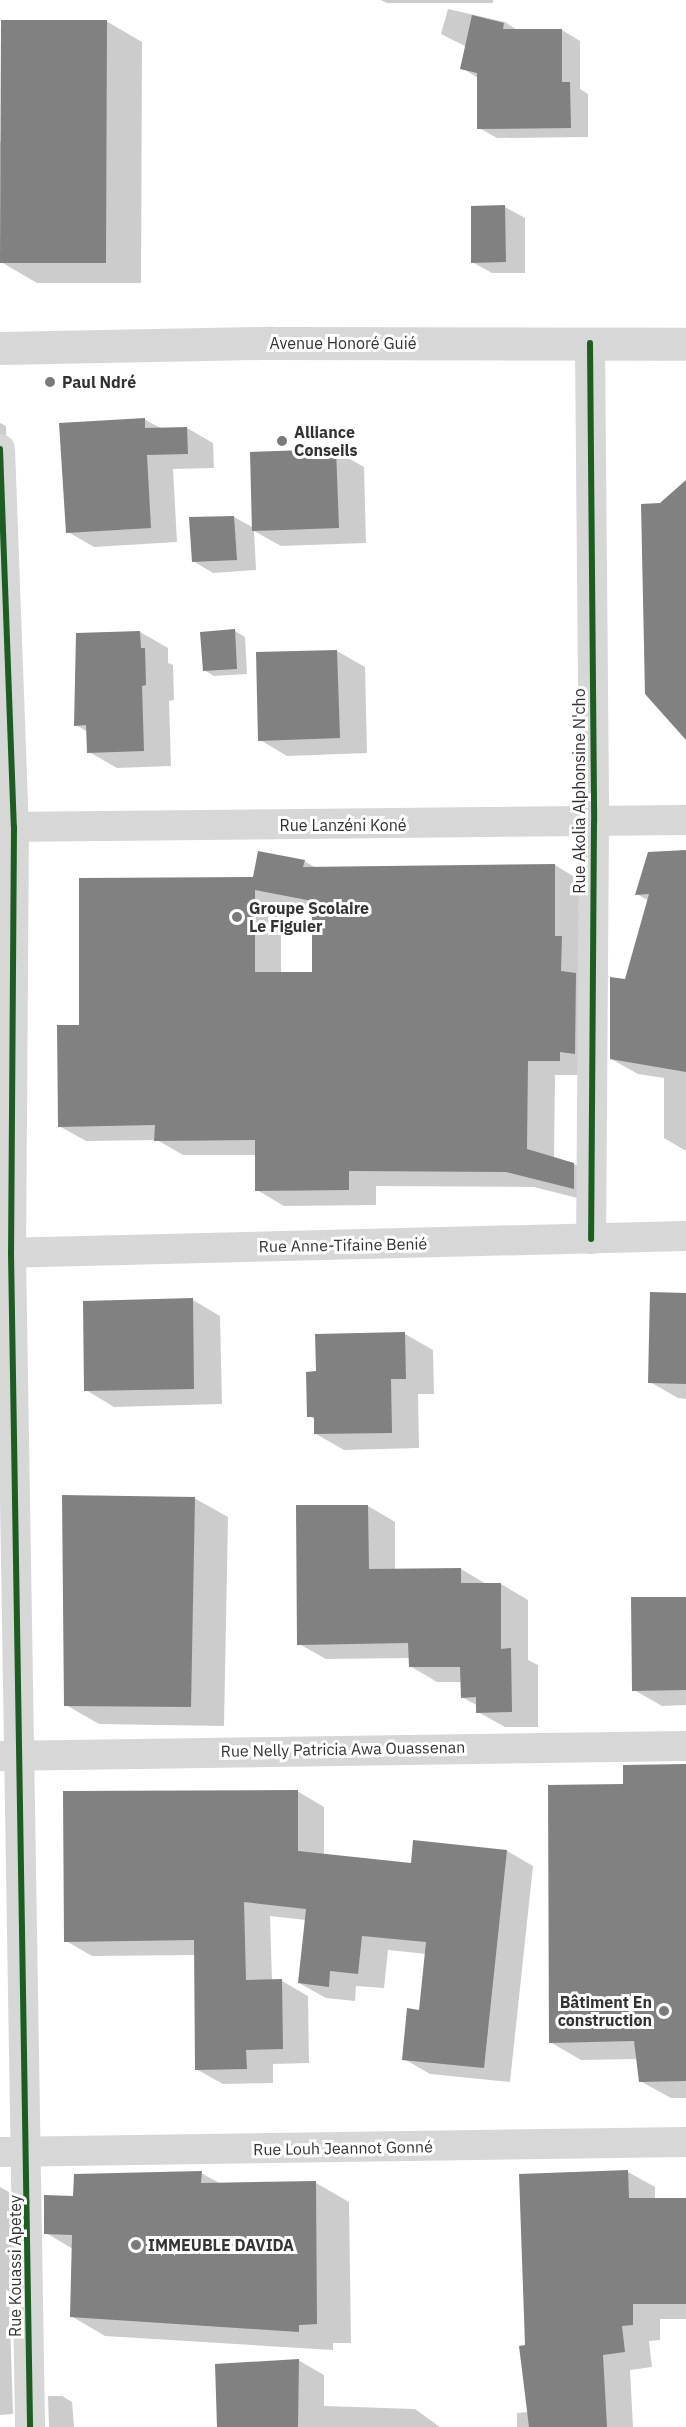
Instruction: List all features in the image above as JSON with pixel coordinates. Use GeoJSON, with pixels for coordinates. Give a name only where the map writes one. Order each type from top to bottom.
{"type":"FeatureCollection","features":[{"type":"Feature","properties":{"kind":"street","name":"Rue Akolia Alphonsine N'cho"},"geometry":{"type":"LineString","coordinates":[[590,343],[594,822],[591,1239]]}},
{"type":"Feature","properties":{"kind":"street","name":"Avenue Honoré Guié"},"geometry":{"type":"LineString","coordinates":[[0,348],[686,344]]}},
{"type":"Feature","properties":{"kind":"street","name":"Rue Kouassi Apetey"},"geometry":{"type":"LineString","coordinates":[[0,449],[7,827],[5,1253],[14,2152],[30,2427]]}},
{"type":"Feature","properties":{"kind":"street","name":"Rue Lanzéni Koné"},"geometry":{"type":"LineString","coordinates":[[7,827],[686,820]]}},
{"type":"Feature","properties":{"kind":"street","name":"Rue Anne-Tifaine Benié"},"geometry":{"type":"LineString","coordinates":[[5,1253],[686,1236]]}},
{"type":"Feature","properties":{"kind":"street","name":"Rue Nelly Patricia Awa Ouassenan"},"geometry":{"type":"LineString","coordinates":[[10,1756],[686,1746]]}},
{"type":"Feature","properties":{"kind":"street","name":"Rue Louh Jeannot Gonné"},"geometry":{"type":"LineString","coordinates":[[14,2152],[686,2142]]}},
{"type":"Feature","properties":{"kind":"building"},"geometry":{"type":"Polygon","coordinates":[[[472,15],[504,23],[503,29],[562,29],[562,82],[570,82],[571,128],[477,129],[477,73],[460,69],[472,15]]]}},
{"type":"Feature","properties":{"kind":"building"},"geometry":{"type":"Polygon","coordinates":[[[1,20],[107,20],[106,263],[0,263],[1,20]]]}},
{"type":"Feature","properties":{"kind":"building"},"geometry":{"type":"Polygon","coordinates":[[[505,205],[506,262],[471,263],[471,206],[505,205]]]}},
{"type":"Feature","properties":{"kind":"building"},"geometry":{"type":"Polygon","coordinates":[[[145,418],[145,428],[187,427],[188,454],[147,455],[151,528],[66,533],[59,423],[145,418]]]}},
{"type":"Feature","properties":{"kind":"building"},"geometry":{"type":"Polygon","coordinates":[[[336,449],[339,528],[252,531],[250,452],[336,449]]]}},
{"type":"Feature","properties":{"kind":"building"},"geometry":{"type":"Polygon","coordinates":[[[686,480],[686,740],[645,694],[641,504],[660,503],[686,480]]]}},
{"type":"Feature","properties":{"kind":"building"},"geometry":{"type":"Polygon","coordinates":[[[234,516],[237,560],[192,562],[189,517],[234,516]]]}},
{"type":"Feature","properties":{"kind":"building"},"geometry":{"type":"Polygon","coordinates":[[[235,629],[237,669],[203,671],[200,632],[235,629]]]}},
{"type":"Feature","properties":{"kind":"building"},"geometry":{"type":"Polygon","coordinates":[[[140,631],[141,648],[145,648],[146,685],[142,686],[144,751],[87,753],[86,725],[74,726],[76,633],[140,631]]]}},
{"type":"Feature","properties":{"kind":"building"},"geometry":{"type":"Polygon","coordinates":[[[337,650],[340,738],[258,741],[256,652],[337,650]]]}},
{"type":"Feature","properties":{"kind":"building"},"geometry":{"type":"Polygon","coordinates":[[[686,850],[686,1072],[610,1059],[610,977],[625,979],[649,894],[635,895],[648,852],[686,850]]]}},
{"type":"Feature","properties":{"kind":"building"},"geometry":{"type":"Polygon","coordinates":[[[258,851],[305,860],[303,867],[555,864],[555,936],[562,936],[561,971],[576,973],[575,1054],[560,1052],[560,1061],[528,1061],[527,1149],[574,1163],[574,1189],[506,1172],[349,1171],[349,1190],[255,1191],[255,1140],[154,1141],[155,1125],[58,1127],[57,1025],[79,1025],[79,878],[253,877],[258,851]],[[255,890],[255,972],[312,972],[312,901],[255,890]]]}},
{"type":"Feature","properties":{"kind":"building"},"geometry":{"type":"Polygon","coordinates":[[[650,1292],[686,1293],[686,1384],[648,1383],[650,1292]]]}},
{"type":"Feature","properties":{"kind":"building"},"geometry":{"type":"Polygon","coordinates":[[[193,1298],[194,1389],[84,1391],[83,1301],[193,1298]]]}},
{"type":"Feature","properties":{"kind":"building"},"geometry":{"type":"Polygon","coordinates":[[[405,1332],[406,1379],[391,1379],[392,1433],[314,1434],[314,1417],[307,1417],[306,1372],[316,1371],[315,1334],[405,1332]]]}},
{"type":"Feature","properties":{"kind":"building"},"geometry":{"type":"Polygon","coordinates":[[[62,1495],[195,1497],[191,1707],[64,1706],[62,1495]]]}},
{"type":"Feature","properties":{"kind":"building"},"geometry":{"type":"Polygon","coordinates":[[[296,1505],[368,1505],[369,1569],[461,1568],[461,1583],[501,1583],[501,1649],[511,1648],[512,1712],[476,1713],[476,1697],[461,1698],[460,1667],[409,1667],[408,1643],[297,1645],[296,1505]]]}},
{"type":"Feature","properties":{"kind":"building"},"geometry":{"type":"Polygon","coordinates":[[[631,1597],[686,1597],[686,1690],[632,1691],[631,1597]]]}},
{"type":"Feature","properties":{"kind":"building"},"geometry":{"type":"Polygon","coordinates":[[[686,1764],[686,2081],[639,2082],[634,2041],[549,2043],[548,1785],[623,1784],[623,1765],[686,1764]]]}},
{"type":"Feature","properties":{"kind":"building"},"geometry":{"type":"Polygon","coordinates":[[[298,1790],[298,1851],[411,1863],[413,1840],[507,1850],[484,2068],[402,2060],[407,2008],[419,2010],[426,1942],[362,1936],[358,1974],[330,1971],[329,1987],[298,1983],[306,1909],[244,1902],[246,1980],[282,1979],[283,2049],[246,2050],[247,2069],[195,2070],[194,1940],[64,1942],[63,1791],[298,1790]]]}},
{"type":"Feature","properties":{"kind":"building"},"geometry":{"type":"Polygon","coordinates":[[[628,2170],[629,2198],[686,2198],[686,2304],[633,2304],[633,2325],[622,2326],[625,2352],[603,2355],[607,2427],[529,2427],[519,2346],[525,2345],[519,2174],[628,2170]]]}},
{"type":"Feature","properties":{"kind":"building"},"geometry":{"type":"Polygon","coordinates":[[[202,2171],[201,2183],[316,2181],[317,2324],[299,2325],[299,2332],[70,2317],[72,2235],[44,2234],[44,2195],[73,2196],[74,2174],[202,2171]]]}},
{"type":"Feature","properties":{"kind":"building"},"geometry":{"type":"Polygon","coordinates":[[[299,2359],[298,2427],[217,2427],[215,2364],[299,2359]]]}},
{"type":"Feature","properties":{"kind":"cycle path"},"geometry":{"type":"LineString","coordinates":[[590,343],[594,822],[591,1239]]}},
{"type":"Feature","properties":{"kind":"cycle path"},"geometry":{"type":"LineString","coordinates":[[0,449],[14,827],[11,1253],[30,2427]]}},
{"type":"Feature","properties":{"kind":"place","name":"Paul Ndré"},"geometry":{"type":"Point","coordinates":[50,382]}},
{"type":"Feature","properties":{"kind":"place","name":"Alliance Conseils"},"geometry":{"type":"Point","coordinates":[282,441]}},
{"type":"Feature","properties":{"kind":"place","name":"Groupe Scolaire Le Figuier"},"geometry":{"type":"Point","coordinates":[237,917]}},
{"type":"Feature","properties":{"kind":"place","name":"Bâtiment En construction"},"geometry":{"type":"Point","coordinates":[664,2011]}},
{"type":"Feature","properties":{"kind":"place","name":"IMMEUBLE DAVIDA"},"geometry":{"type":"Point","coordinates":[136,2245]}}]}
